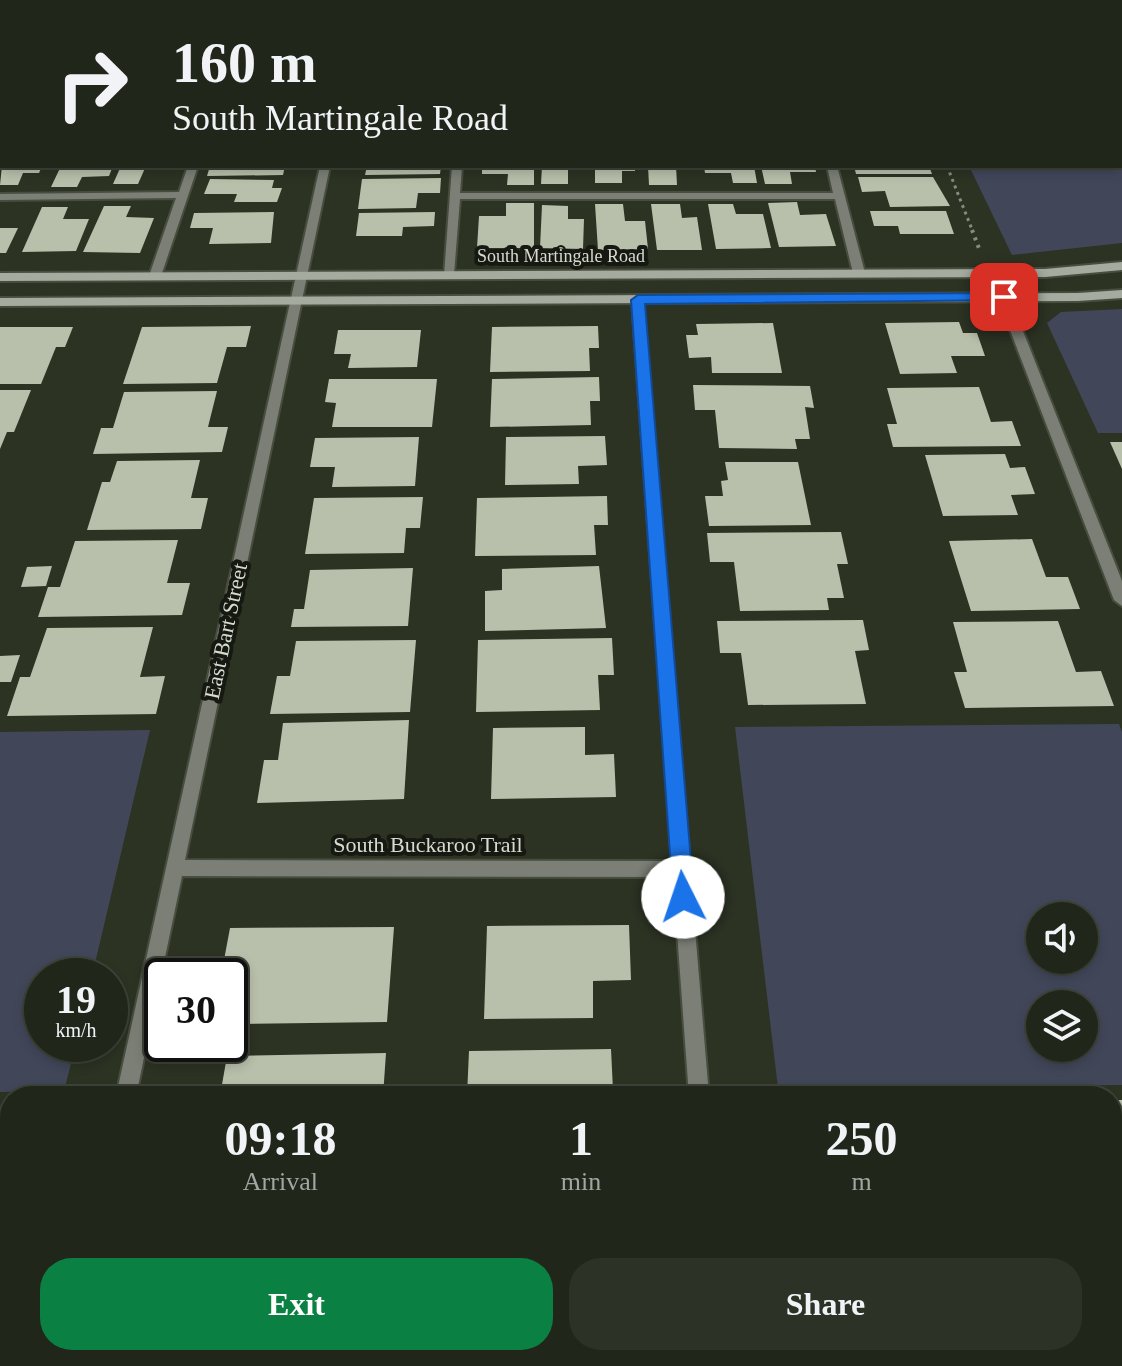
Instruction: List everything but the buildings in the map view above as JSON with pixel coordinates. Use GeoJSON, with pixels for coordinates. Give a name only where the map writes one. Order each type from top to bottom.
{"type":"FeatureCollection","features":[{"type":"Feature","properties":{"kind":"street"},"geometry":{"type":"LineString","coordinates":[[155,276],[192,168]]}},
{"type":"Feature","properties":{"kind":"street","name":"East Bart Street"},"geometry":{"type":"LineString","coordinates":[[128,1086],[325,168]]}},
{"type":"Feature","properties":{"kind":"street"},"geometry":{"type":"LineString","coordinates":[[448,274],[457,168]]}},
{"type":"Feature","properties":{"kind":"street"},"geometry":{"type":"LineString","coordinates":[[833,168],[859,273]]}},
{"type":"Feature","properties":{"kind":"street"},"geometry":{"type":"LineString","coordinates":[[0,197],[183,195]]}},
{"type":"Feature","properties":{"kind":"street"},"geometry":{"type":"LineString","coordinates":[[454,196],[840,196]]}},
{"type":"Feature","properties":{"kind":"street","name":"South Martingale Road"},"geometry":{"type":"LineString","coordinates":[[0,277],[1045,273],[1122,266]]}},
{"type":"Feature","properties":{"kind":"street"},"geometry":{"type":"LineString","coordinates":[[994,273],[1122,600]]}},
{"type":"Feature","properties":{"kind":"street","name":"South Martingale Road"},"geometry":{"type":"LineString","coordinates":[[0,302],[638,300],[1122,294]]}},
{"type":"Feature","properties":{"kind":"street"},"geometry":{"type":"LineString","coordinates":[[638,300],[698,1086]]}},
{"type":"Feature","properties":{"kind":"street","name":"South Buckaroo Trail"},"geometry":{"type":"LineString","coordinates":[[174,868],[681,869]]}},
{"type":"Feature","properties":{"kind":"path"},"geometry":{"type":"LineString","coordinates":[[948,168],[983,257]]}},
{"type":"Feature","properties":{"kind":"shaded area"},"geometry":{"type":"Polygon","coordinates":[[[970,168],[1122,168],[1122,243],[1012,255],[970,168]]]}},
{"type":"Feature","properties":{"kind":"shaded area"},"geometry":{"type":"Polygon","coordinates":[[[1122,309],[1122,433],[1098,433],[1047,323],[1061,312],[1122,309]]]}},
{"type":"Feature","properties":{"kind":"shaded area"},"geometry":{"type":"Polygon","coordinates":[[[1119,724],[1122,732],[1122,1085],[778,1086],[735,727],[1119,724]]]}},
{"type":"Feature","properties":{"kind":"shaded area"},"geometry":{"type":"Polygon","coordinates":[[[150,730],[96,958],[24,958],[24,1062],[71,1062],[65,1086],[0,1086],[0,732],[150,730]]]}},
{"type":"Feature","properties":{"kind":"route"},"geometry":{"type":"LineString","coordinates":[[683,897],[638,300],[1004,297]]}}]}
